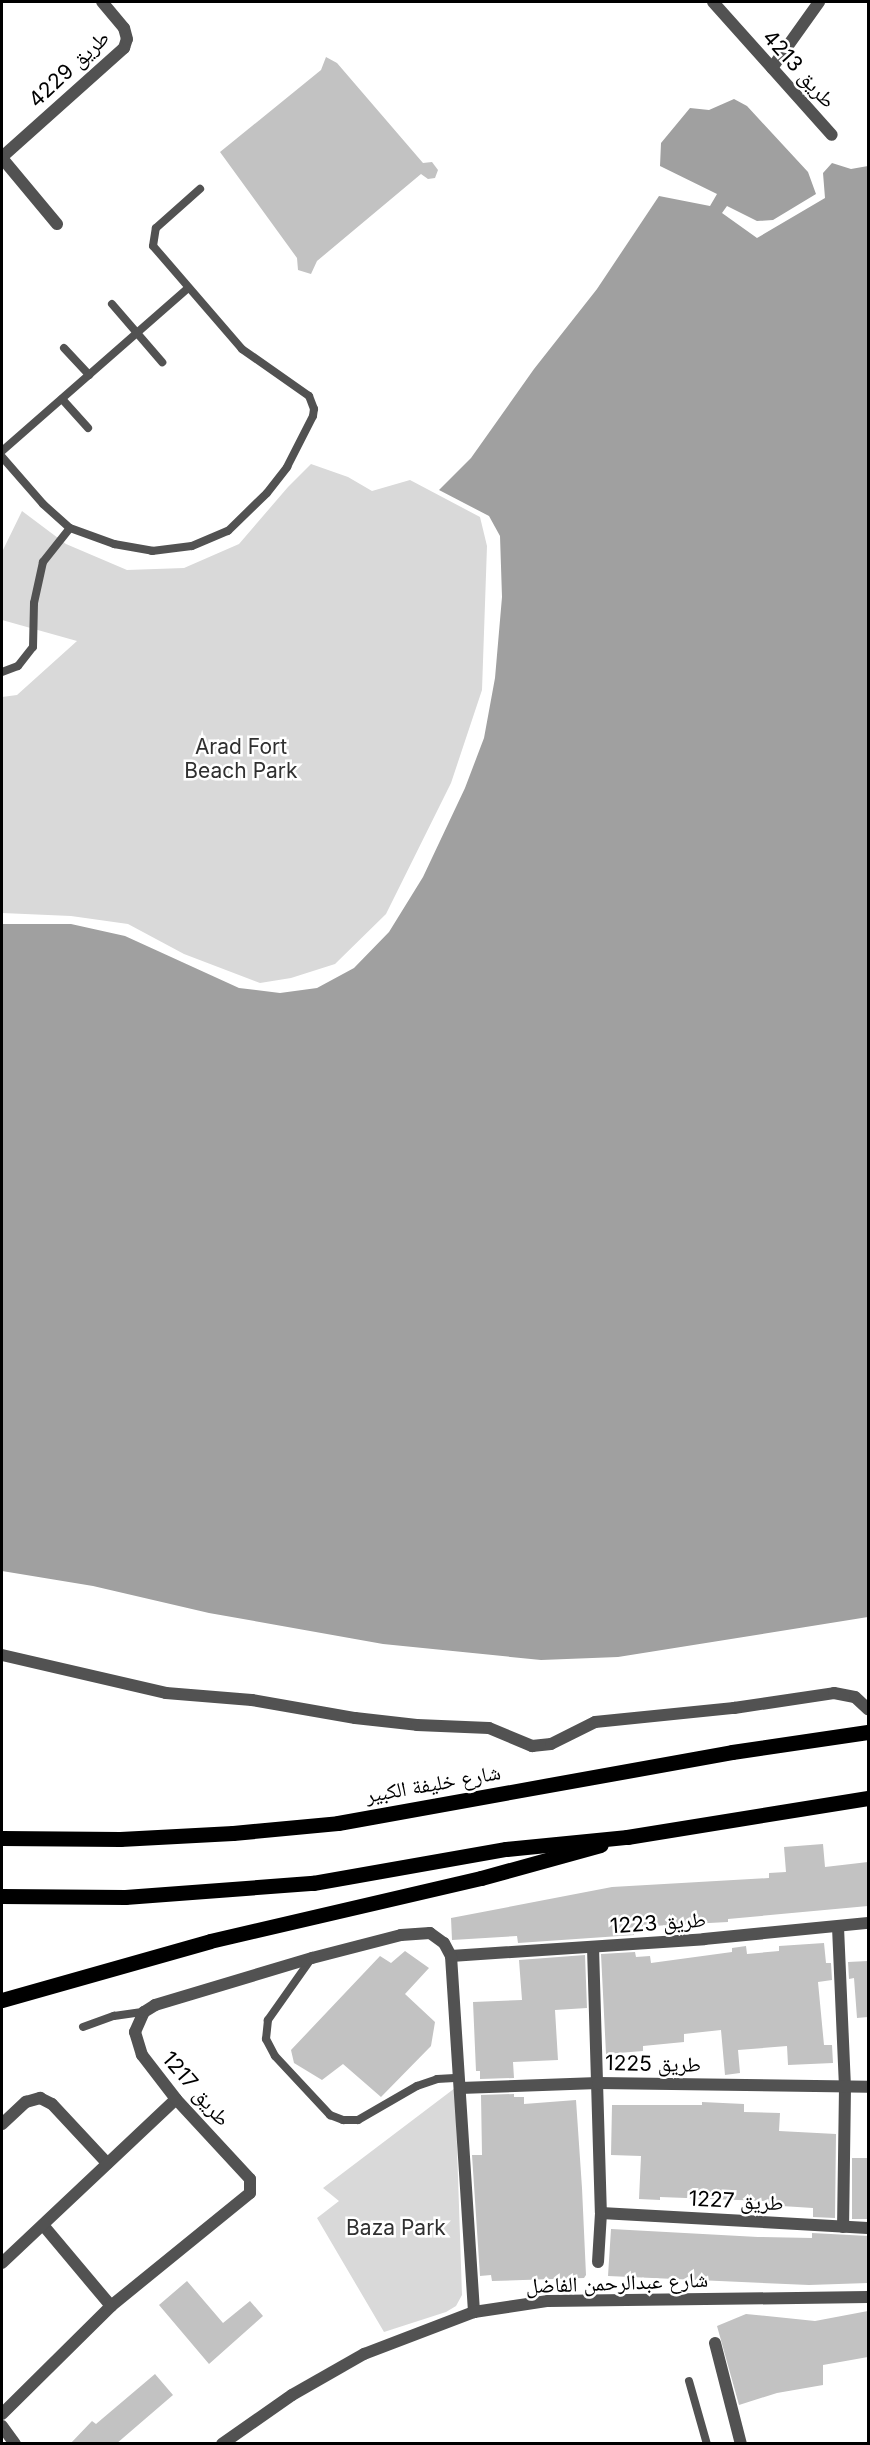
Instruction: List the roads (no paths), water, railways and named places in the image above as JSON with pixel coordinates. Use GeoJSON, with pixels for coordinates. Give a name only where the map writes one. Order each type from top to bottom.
{"type":"FeatureCollection","features":[{"type":"Feature","properties":{"kind":"main road","name":"شارع خليفة الكبير"},"geometry":{"type":"LineString","coordinates":[[2,1838],[120,1839],[233,1833],[338,1822],[721,1754],[868,1732]]}},
{"type":"Feature","properties":{"kind":"main road"},"geometry":{"type":"LineString","coordinates":[[2,1896],[125,1897],[313,1883],[506,1849],[627,1837],[868,1798]]}},
{"type":"Feature","properties":{"kind":"main road"},"geometry":{"type":"LineString","coordinates":[[2,2000],[210,1941],[491,1876],[627,1837]]}},
{"type":"Feature","properties":{"kind":"street","name":"طريق 4229"},"geometry":{"type":"LineString","coordinates":[[2,157],[124,48],[127,39],[124,28],[102,2]]}},
{"type":"Feature","properties":{"kind":"street","name":"طريق 4213"},"geometry":{"type":"LineString","coordinates":[[713,2],[832,135]]}},
{"type":"Feature","properties":{"kind":"street"},"geometry":{"type":"LineString","coordinates":[[772,68],[819,2]]}},
{"type":"Feature","properties":{"kind":"street"},"geometry":{"type":"LineString","coordinates":[[2,157],[57,224]]}},
{"type":"Feature","properties":{"kind":"street"},"geometry":{"type":"LineString","coordinates":[[2,1655],[166,1693],[252,1700],[355,1718],[417,1725],[489,1728],[532,1746],[551,1744],[595,1722],[734,1708],[834,1693],[855,1697],[868,1709]]}},
{"type":"Feature","properties":{"kind":"street","name":"طريق 1223"},"geometry":{"type":"LineString","coordinates":[[451,1956],[593,1947],[868,1923]]}},
{"type":"Feature","properties":{"kind":"street"},"geometry":{"type":"LineString","coordinates":[[838,1927],[845,2087],[843,2227]]}},
{"type":"Feature","properties":{"kind":"street"},"geometry":{"type":"LineString","coordinates":[[144,2012],[155,2005],[312,1958],[401,1935],[430,1933],[439,1938],[451,1956],[474,2313]]}},
{"type":"Feature","properties":{"kind":"street"},"geometry":{"type":"LineString","coordinates":[[593,1947],[601,2213],[598,2262]]}},
{"type":"Feature","properties":{"kind":"street","name":"طريق 1217"},"geometry":{"type":"LineString","coordinates":[[2,2414],[111,2306],[250,2193],[250,2179],[152,2071],[136,2041],[135,2032],[144,2012]]}},
{"type":"Feature","properties":{"kind":"street","name":"طريق 1225"},"geometry":{"type":"LineString","coordinates":[[460,2083],[868,2087]]}},
{"type":"Feature","properties":{"kind":"street"},"geometry":{"type":"LineString","coordinates":[[2,2124],[26,2102],[40,2098],[52,2104],[107,2163]]}},
{"type":"Feature","properties":{"kind":"street"},"geometry":{"type":"LineString","coordinates":[[2,2263],[176,2100]]}},
{"type":"Feature","properties":{"kind":"street","name":"طريق 1227"},"geometry":{"type":"LineString","coordinates":[[601,2213],[868,2228]]}},
{"type":"Feature","properties":{"kind":"street"},"geometry":{"type":"LineString","coordinates":[[43,2225],[111,2306]]}},
{"type":"Feature","properties":{"kind":"street","name":"شارع عبدالرحمن الفاضل"},"geometry":{"type":"LineString","coordinates":[[222,2444],[292,2395],[364,2354],[474,2313],[548,2301],[868,2297]]}},
{"type":"Feature","properties":{"kind":"street"},"geometry":{"type":"LineString","coordinates":[[715,2343],[741,2444]]}},
{"type":"Feature","properties":{"kind":"street"},"geometry":{"type":"LineString","coordinates":[[2,2426],[15,2444]]}},
{"type":"Feature","properties":{"kind":"lane"},"geometry":{"type":"LineString","coordinates":[[2,456],[35,496],[70,528],[114,544],[152,551],[172,550],[210,540],[228,531],[267,493],[287,467],[313,416],[314,409],[309,396],[242,349],[156,251],[152,239],[156,228],[200,189]]}},
{"type":"Feature","properties":{"kind":"lane"},"geometry":{"type":"LineString","coordinates":[[2,451],[188,288]]}},
{"type":"Feature","properties":{"kind":"lane"},"geometry":{"type":"LineString","coordinates":[[112,304],[162,362]]}},
{"type":"Feature","properties":{"kind":"lane"},"geometry":{"type":"LineString","coordinates":[[64,348],[89,375]]}},
{"type":"Feature","properties":{"kind":"lane"},"geometry":{"type":"LineString","coordinates":[[62,399],[88,428]]}},
{"type":"Feature","properties":{"kind":"lane"},"geometry":{"type":"LineString","coordinates":[[2,672],[18,666],[33,647],[34,603],[43,562],[70,528]]}},
{"type":"Feature","properties":{"kind":"lane"},"geometry":{"type":"LineString","coordinates":[[312,1958],[268,2020],[266,2039],[275,2056],[330,2115],[343,2120],[358,2120],[417,2086],[437,2079],[460,2083]]}},
{"type":"Feature","properties":{"kind":"lane"},"geometry":{"type":"LineString","coordinates":[[83,2027],[114,2016],[144,2012]]}},
{"type":"Feature","properties":{"kind":"lane"},"geometry":{"type":"LineString","coordinates":[[688,2381],[707,2444]]}},
{"type":"Feature","properties":{"kind":"park label","name":"Arad Fort Beach Park"},"geometry":{"type":"Point","coordinates":[241,759]}},
{"type":"Feature","properties":{"kind":"park label","name":"Baza Park"},"geometry":{"type":"Point","coordinates":[396,2228]}}]}
